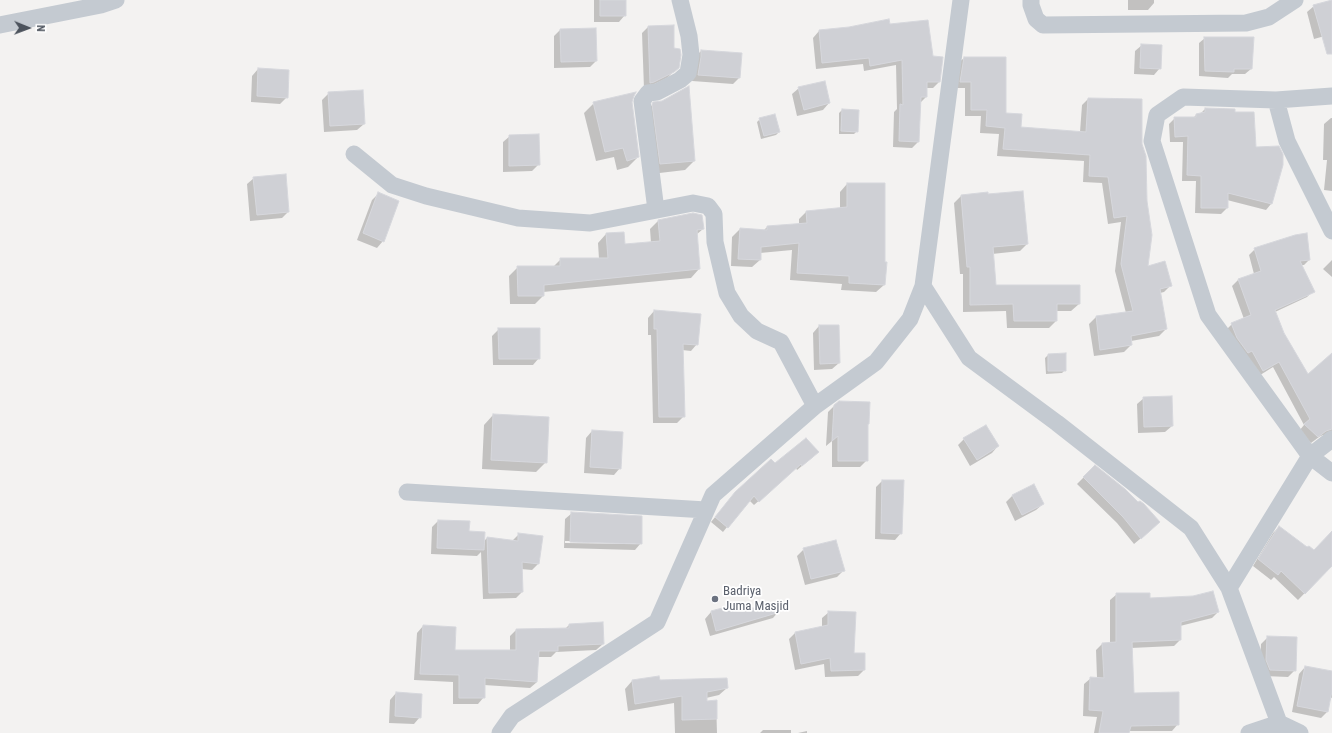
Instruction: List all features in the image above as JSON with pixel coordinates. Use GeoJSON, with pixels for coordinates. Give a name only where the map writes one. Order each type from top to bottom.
{"type":"FeatureCollection","features":[{"type":"Feature","properties":{"kind":"street"},"geometry":{"type":"LineString","coordinates":[[0,25],[101,5],[116,0]]}},
{"type":"Feature","properties":{"kind":"street"},"geometry":{"type":"LineString","coordinates":[[656,210],[642,101],[648,93],[657,92],[680,80],[688,73],[691,55],[689,36],[680,0]]}},
{"type":"Feature","properties":{"kind":"street"},"geometry":{"type":"LineString","coordinates":[[500,733],[512,716],[657,622],[713,495],[815,406],[876,362],[910,319],[923,286],[960,0]]}},
{"type":"Feature","properties":{"kind":"street"},"geometry":{"type":"LineString","coordinates":[[1031,0],[1031,5],[1036,19],[1043,25],[1246,23],[1269,17],[1295,0]]}},
{"type":"Feature","properties":{"kind":"street"},"geometry":{"type":"LineString","coordinates":[[1332,96],[1276,100],[1182,97],[1157,115],[1152,141],[1208,315],[1310,456],[1332,473]]}},
{"type":"Feature","properties":{"kind":"street"},"geometry":{"type":"LineString","coordinates":[[1276,100],[1287,141],[1332,231]]}},
{"type":"Feature","properties":{"kind":"street"},"geometry":{"type":"LineString","coordinates":[[354,154],[392,185],[426,196],[518,218],[590,223],[693,203],[708,206],[714,214],[715,242],[727,293],[741,316],[757,331],[781,342],[815,406]]}},
{"type":"Feature","properties":{"kind":"street"},"geometry":{"type":"LineString","coordinates":[[923,286],[969,358],[1057,423],[1191,528],[1229,588],[1280,728]]}},
{"type":"Feature","properties":{"kind":"street"},"geometry":{"type":"LineString","coordinates":[[1229,588],[1310,456],[1332,439]]}},
{"type":"Feature","properties":{"kind":"street"},"geometry":{"type":"LineString","coordinates":[[408,492],[706,510]]}},
{"type":"Feature","properties":{"kind":"street"},"geometry":{"type":"LineString","coordinates":[[1249,733],[1280,728],[1300,733]]}},
{"type":"Feature","properties":{"kind":"building"},"geometry":{"type":"Polygon","coordinates":[[[600,0],[626,0],[626,16],[600,16],[600,0]]]}},
{"type":"Feature","properties":{"kind":"building"},"geometry":{"type":"Polygon","coordinates":[[[1332,0],[1332,54],[1327,54],[1313,5],[1332,0]]]}},
{"type":"Feature","properties":{"kind":"building"},"geometry":{"type":"Polygon","coordinates":[[[889,19],[890,24],[928,20],[933,56],[943,57],[940,82],[927,82],[927,97],[921,97],[919,142],[899,141],[900,104],[903,105],[902,60],[870,66],[869,58],[822,63],[819,30],[849,27],[889,19]]]}},
{"type":"Feature","properties":{"kind":"building"},"geometry":{"type":"Polygon","coordinates":[[[674,25],[674,48],[680,49],[681,55],[679,68],[674,72],[650,83],[648,26],[674,25]]]}},
{"type":"Feature","properties":{"kind":"building"},"geometry":{"type":"Polygon","coordinates":[[[596,28],[597,61],[561,62],[560,29],[596,28]]]}},
{"type":"Feature","properties":{"kind":"building"},"geometry":{"type":"Polygon","coordinates":[[[1204,37],[1254,37],[1252,69],[1234,69],[1234,72],[1205,71],[1204,37]]]}},
{"type":"Feature","properties":{"kind":"building"},"geometry":{"type":"Polygon","coordinates":[[[1141,44],[1162,45],[1161,69],[1140,68],[1141,44]]]}},
{"type":"Feature","properties":{"kind":"building"},"geometry":{"type":"Polygon","coordinates":[[[701,50],[742,53],[740,78],[698,75],[701,50]]]}},
{"type":"Feature","properties":{"kind":"building"},"geometry":{"type":"Polygon","coordinates":[[[964,57],[1006,57],[1006,113],[1022,114],[1021,127],[1086,132],[1088,98],[1142,99],[1142,144],[1146,156],[1147,201],[1152,235],[1148,266],[1165,261],[1172,286],[1160,289],[1167,329],[1131,336],[1132,345],[1100,350],[1096,316],[1133,311],[1121,264],[1127,216],[1114,218],[1108,177],[1089,176],[1090,155],[1003,149],[1005,128],[986,126],[987,110],[971,110],[971,82],[960,82],[964,57]]]}},
{"type":"Feature","properties":{"kind":"building"},"geometry":{"type":"Polygon","coordinates":[[[258,68],[289,70],[288,98],[257,96],[258,68]]]}},
{"type":"Feature","properties":{"kind":"building"},"geometry":{"type":"Polygon","coordinates":[[[825,81],[830,103],[804,110],[798,87],[825,81]]]}},
{"type":"Feature","properties":{"kind":"building"},"geometry":{"type":"Polygon","coordinates":[[[689,86],[695,161],[660,164],[652,104],[653,102],[662,101],[689,86]]]}},
{"type":"Feature","properties":{"kind":"building"},"geometry":{"type":"Polygon","coordinates":[[[363,90],[365,124],[330,126],[328,92],[363,90]]]}},
{"type":"Feature","properties":{"kind":"building"},"geometry":{"type":"Polygon","coordinates":[[[636,92],[632,102],[639,157],[627,161],[623,148],[605,152],[593,102],[636,92]]]}},
{"type":"Feature","properties":{"kind":"building"},"geometry":{"type":"Polygon","coordinates":[[[1205,108],[1235,109],[1235,112],[1254,112],[1256,147],[1279,146],[1283,154],[1283,165],[1272,204],[1228,193],[1228,208],[1201,208],[1201,176],[1187,175],[1188,136],[1175,137],[1174,117],[1196,117],[1196,114],[1205,112],[1205,108]]]}},
{"type":"Feature","properties":{"kind":"building"},"geometry":{"type":"Polygon","coordinates":[[[842,109],[859,110],[858,132],[841,131],[842,109]]]}},
{"type":"Feature","properties":{"kind":"building"},"geometry":{"type":"Polygon","coordinates":[[[775,114],[780,132],[764,136],[759,118],[775,114]]]}},
{"type":"Feature","properties":{"kind":"building"},"geometry":{"type":"Polygon","coordinates":[[[539,134],[540,165],[509,166],[509,135],[539,134]]]}},
{"type":"Feature","properties":{"kind":"building"},"geometry":{"type":"Polygon","coordinates":[[[286,174],[289,212],[257,215],[253,177],[286,174]]]}},
{"type":"Feature","properties":{"kind":"building"},"geometry":{"type":"Polygon","coordinates":[[[847,183],[885,183],[885,262],[887,262],[885,285],[849,283],[849,276],[797,273],[799,243],[761,247],[761,260],[738,259],[740,228],[767,230],[767,226],[807,223],[806,211],[847,207],[847,183]]]}},
{"type":"Feature","properties":{"kind":"building"},"geometry":{"type":"Polygon","coordinates":[[[1023,191],[1028,244],[993,247],[996,285],[1080,285],[1080,304],[1057,304],[1057,321],[1014,321],[1013,304],[970,305],[970,267],[967,267],[961,195],[988,192],[988,194],[1023,191]]]}},
{"type":"Feature","properties":{"kind":"building"},"geometry":{"type":"Polygon","coordinates":[[[378,192],[399,201],[384,242],[363,233],[378,192]]]}},
{"type":"Feature","properties":{"kind":"building"},"geometry":{"type":"Polygon","coordinates":[[[693,213],[702,215],[704,229],[697,230],[700,269],[544,285],[544,296],[518,296],[517,266],[560,266],[560,258],[608,258],[606,233],[624,232],[625,244],[660,241],[658,220],[693,213]]]}},
{"type":"Feature","properties":{"kind":"building"},"geometry":{"type":"Polygon","coordinates":[[[1307,233],[1310,260],[1300,261],[1315,292],[1275,310],[1284,333],[1308,374],[1332,353],[1332,429],[1326,431],[1318,437],[1304,424],[1310,419],[1279,362],[1263,371],[1252,351],[1248,353],[1237,338],[1231,323],[1251,315],[1238,279],[1261,271],[1254,248],[1295,235],[1307,233]]]}},
{"type":"Feature","properties":{"kind":"building"},"geometry":{"type":"Polygon","coordinates":[[[654,310],[701,314],[698,345],[683,344],[685,417],[659,417],[657,329],[654,329],[654,310]]]}},
{"type":"Feature","properties":{"kind":"building"},"geometry":{"type":"Polygon","coordinates":[[[819,325],[839,325],[840,363],[820,364],[819,325]]]}},
{"type":"Feature","properties":{"kind":"building"},"geometry":{"type":"Polygon","coordinates":[[[498,328],[540,328],[540,359],[499,359],[498,328]]]}},
{"type":"Feature","properties":{"kind":"building"},"geometry":{"type":"Polygon","coordinates":[[[1066,353],[1066,371],[1048,371],[1048,354],[1066,353]]]}},
{"type":"Feature","properties":{"kind":"building"},"geometry":{"type":"Polygon","coordinates":[[[1172,396],[1173,426],[1144,427],[1143,397],[1172,396]]]}},
{"type":"Feature","properties":{"kind":"building"},"geometry":{"type":"Polygon","coordinates":[[[839,401],[870,402],[868,424],[868,461],[838,461],[838,436],[832,441],[834,405],[839,401]]]}},
{"type":"Feature","properties":{"kind":"building"},"geometry":{"type":"Polygon","coordinates":[[[493,414],[549,417],[547,463],[491,460],[493,414]]]}},
{"type":"Feature","properties":{"kind":"building"},"geometry":{"type":"Polygon","coordinates":[[[986,425],[999,446],[977,460],[963,438],[986,425]]]}},
{"type":"Feature","properties":{"kind":"building"},"geometry":{"type":"Polygon","coordinates":[[[592,430],[623,432],[621,469],[590,467],[592,430]]]}},
{"type":"Feature","properties":{"kind":"building"},"geometry":{"type":"Polygon","coordinates":[[[806,438],[819,452],[802,466],[801,464],[759,502],[754,496],[728,528],[715,517],[735,492],[771,459],[775,463],[806,438]]]}},
{"type":"Feature","properties":{"kind":"building"},"geometry":{"type":"Polygon","coordinates":[[[1095,465],[1125,489],[1138,502],[1140,501],[1144,504],[1160,522],[1141,539],[1123,517],[1083,477],[1095,465]]]}},
{"type":"Feature","properties":{"kind":"building"},"geometry":{"type":"Polygon","coordinates":[[[882,480],[904,480],[902,534],[881,533],[882,480]]]}},
{"type":"Feature","properties":{"kind":"building"},"geometry":{"type":"Polygon","coordinates":[[[1034,484],[1044,504],[1022,515],[1012,495],[1034,484]]]}},
{"type":"Feature","properties":{"kind":"building"},"geometry":{"type":"Polygon","coordinates":[[[571,512],[642,516],[642,544],[570,542],[571,512]]]}},
{"type":"Feature","properties":{"kind":"building"},"geometry":{"type":"Polygon","coordinates":[[[438,520],[470,521],[469,531],[485,532],[484,550],[437,548],[438,520]]]}},
{"type":"Feature","properties":{"kind":"building"},"geometry":{"type":"Polygon","coordinates":[[[1279,526],[1307,547],[1309,546],[1314,550],[1332,531],[1332,566],[1305,594],[1281,571],[1278,575],[1258,559],[1279,526]]]}},
{"type":"Feature","properties":{"kind":"building"},"geometry":{"type":"Polygon","coordinates":[[[518,533],[543,536],[539,564],[522,562],[523,592],[489,593],[487,537],[518,541],[518,533]]]}},
{"type":"Feature","properties":{"kind":"building"},"geometry":{"type":"Polygon","coordinates":[[[836,540],[845,571],[811,579],[803,548],[836,540]]]}},
{"type":"Feature","properties":{"kind":"building"},"geometry":{"type":"Polygon","coordinates":[[[1213,591],[1219,612],[1181,622],[1181,640],[1132,642],[1134,693],[1179,692],[1179,725],[1131,726],[1129,733],[1099,733],[1103,711],[1089,710],[1090,677],[1104,678],[1102,643],[1116,642],[1116,593],[1150,593],[1150,598],[1193,596],[1213,591]]]}},
{"type":"Feature","properties":{"kind":"building"},"geometry":{"type":"Polygon","coordinates":[[[726,607],[780,609],[780,612],[716,631],[711,611],[726,607]]]}},
{"type":"Feature","properties":{"kind":"building"},"geometry":{"type":"Polygon","coordinates":[[[828,611],[856,612],[854,653],[865,653],[865,670],[831,671],[830,658],[801,664],[795,632],[828,625],[828,611]]]}},
{"type":"Feature","properties":{"kind":"building"},"geometry":{"type":"Polygon","coordinates":[[[603,622],[604,644],[558,646],[558,651],[539,651],[537,682],[485,678],[485,698],[459,698],[459,675],[420,674],[423,625],[456,627],[455,650],[516,650],[516,629],[569,628],[569,624],[603,622]]]}},
{"type":"Feature","properties":{"kind":"building"},"geometry":{"type":"Polygon","coordinates":[[[1267,636],[1297,637],[1296,671],[1270,670],[1266,660],[1267,636]]]}},
{"type":"Feature","properties":{"kind":"building"},"geometry":{"type":"Polygon","coordinates":[[[1305,666],[1332,671],[1332,691],[1328,712],[1297,706],[1305,666]]]}},
{"type":"Feature","properties":{"kind":"building"},"geometry":{"type":"Polygon","coordinates":[[[659,676],[660,680],[727,678],[728,688],[707,692],[707,701],[717,700],[717,719],[682,720],[682,696],[635,704],[632,680],[659,676]]]}},
{"type":"Feature","properties":{"kind":"building"},"geometry":{"type":"Polygon","coordinates":[[[396,692],[422,694],[421,718],[395,716],[396,692]]]}},
{"type":"Feature","properties":{"kind":"place","name":"Badriya Juma Masjid"},"geometry":{"type":"Point","coordinates":[715,599]}}]}
